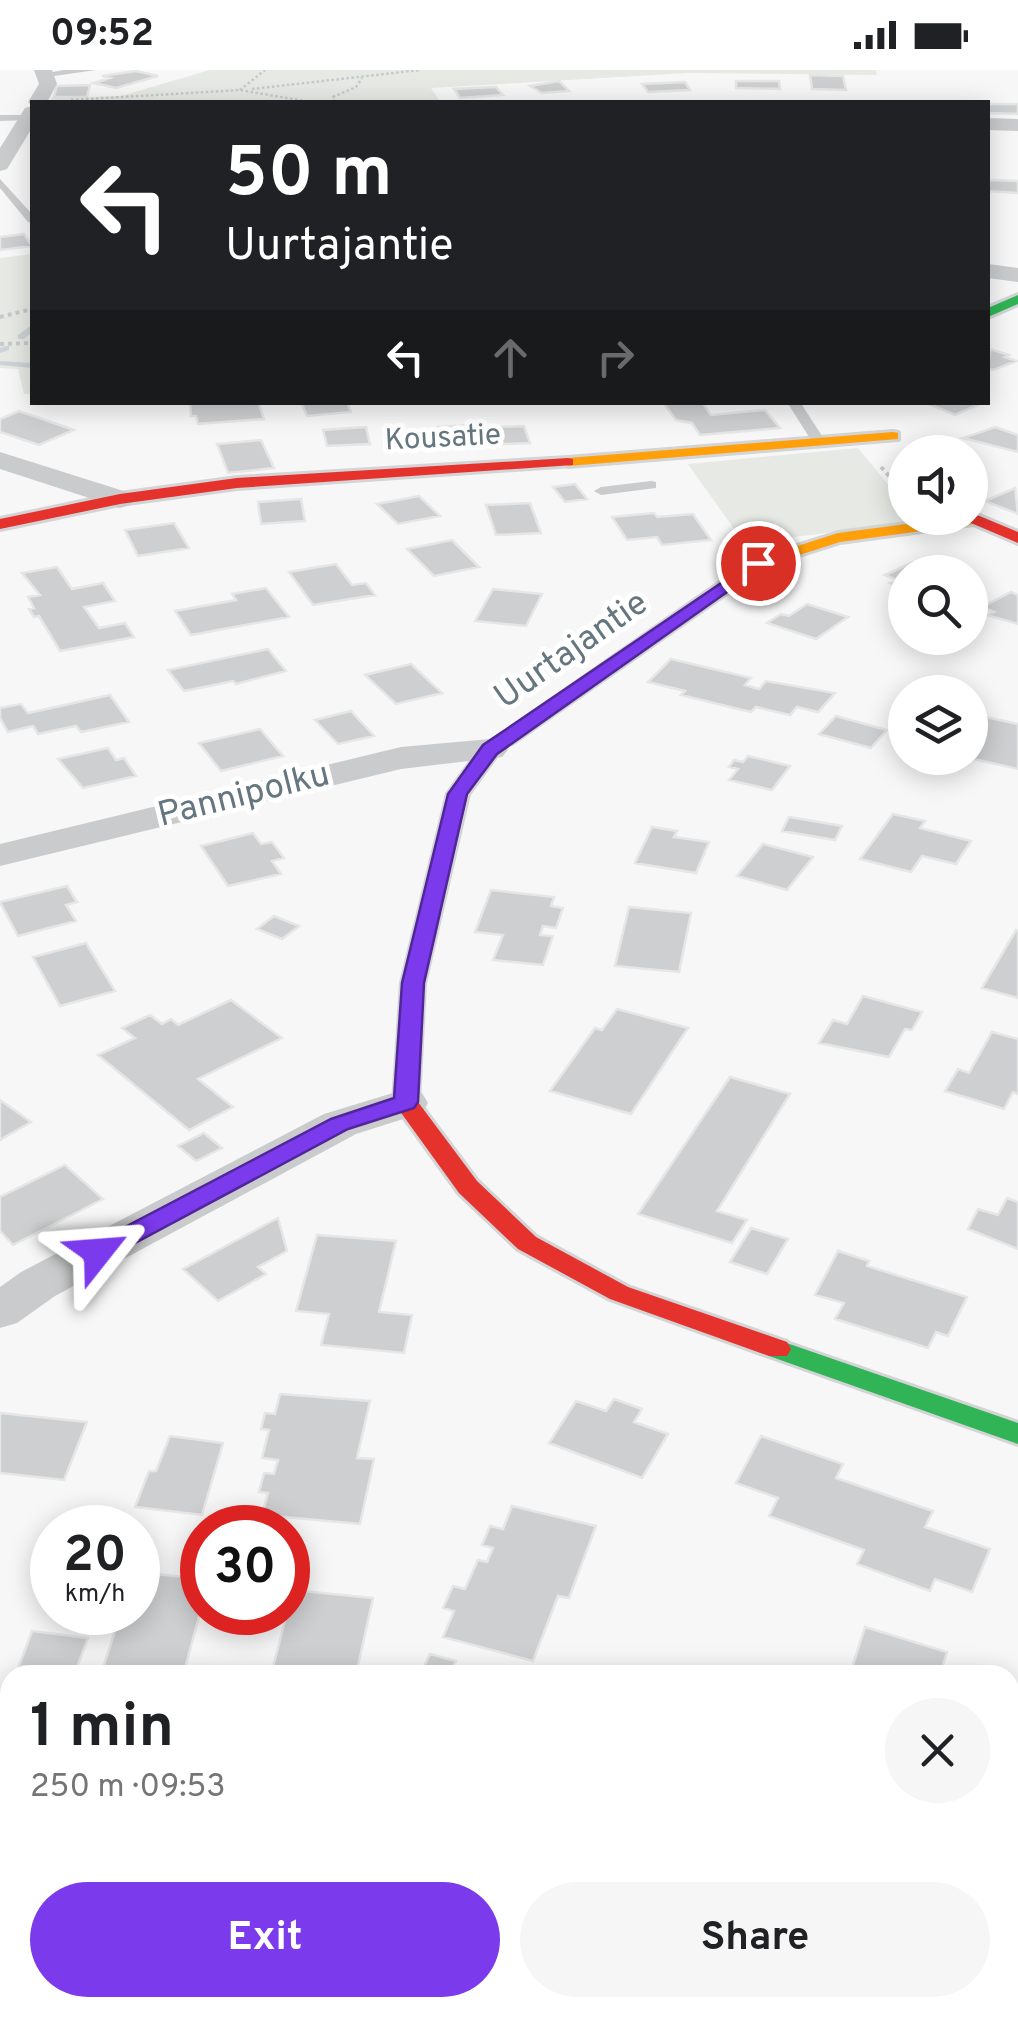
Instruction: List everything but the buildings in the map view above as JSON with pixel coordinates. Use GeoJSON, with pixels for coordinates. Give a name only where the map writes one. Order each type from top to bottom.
{"type":"FeatureCollection","features":[{"type":"Feature","properties":{"kind":"street"},"geometry":{"type":"LineString","coordinates":[[40,100],[48,84],[45,72]]}},
{"type":"Feature","properties":{"kind":"street"},"geometry":{"type":"LineString","coordinates":[[0,165],[30,120]]}},
{"type":"Feature","properties":{"kind":"street"},"geometry":{"type":"LineString","coordinates":[[990,124],[1018,124]]}},
{"type":"Feature","properties":{"kind":"street"},"geometry":{"type":"LineString","coordinates":[[990,271],[1018,276]]}},
{"type":"Feature","properties":{"kind":"street"},"geometry":{"type":"LineString","coordinates":[[990,312],[1018,300]]}},
{"type":"Feature","properties":{"kind":"street"},"geometry":{"type":"LineString","coordinates":[[887,407],[896,435]]}},
{"type":"Feature","properties":{"kind":"street","name":"Kousatie"},"geometry":{"type":"LineString","coordinates":[[0,524],[120,499],[321,476],[572,462],[819,442],[888,444]]}},
{"type":"Feature","properties":{"kind":"street"},"geometry":{"type":"LineString","coordinates":[[0,460],[120,499]]}},
{"type":"Feature","properties":{"kind":"street"},"geometry":{"type":"LineString","coordinates":[[988,525],[1018,538]]}},
{"type":"Feature","properties":{"kind":"street","name":"Uurtajantie"},"geometry":{"type":"LineString","coordinates":[[406,1102],[413,983],[458,794],[490,750],[758,563],[816,539],[888,529]]}},
{"type":"Feature","properties":{"kind":"street","name":"Pannipolku"},"geometry":{"type":"LineString","coordinates":[[0,855],[401,758],[490,750]]}},
{"type":"Feature","properties":{"kind":"street"},"geometry":{"type":"LineString","coordinates":[[0,1310],[38,1284],[340,1124],[406,1102],[468,1187],[526,1242],[571,1270],[618,1292],[1018,1434]]}},
{"type":"Feature","properties":{"kind":"lane"},"geometry":{"type":"LineString","coordinates":[[45,72],[92,70]]}},
{"type":"Feature","properties":{"kind":"lane"},"geometry":{"type":"LineString","coordinates":[[0,118],[30,117]]}},
{"type":"Feature","properties":{"kind":"lane"},"geometry":{"type":"LineString","coordinates":[[0,182],[30,218]]}},
{"type":"Feature","properties":{"kind":"lane"},"geometry":{"type":"LineString","coordinates":[[794,405],[819,442]]}},
{"type":"Feature","properties":{"kind":"lane"},"geometry":{"type":"LineString","coordinates":[[601,490],[651,485]]}},
{"type":"Feature","properties":{"kind":"path"},"geometry":{"type":"LineString","coordinates":[[240,90],[266,70]]}},
{"type":"Feature","properties":{"kind":"path"},"geometry":{"type":"LineString","coordinates":[[163,100],[420,70]]}},
{"type":"Feature","properties":{"kind":"path"},"geometry":{"type":"LineString","coordinates":[[334,100],[356,88],[362,77]]}},
{"type":"Feature","properties":{"kind":"path"},"geometry":{"type":"LineString","coordinates":[[240,90],[298,100]]}},
{"type":"Feature","properties":{"kind":"path"},"geometry":{"type":"LineString","coordinates":[[0,317],[30,310]]}},
{"type":"Feature","properties":{"kind":"path"},"geometry":{"type":"LineString","coordinates":[[0,344],[30,343]]}},
{"type":"Feature","properties":{"kind":"shaded area"},"geometry":{"type":"Polygon","coordinates":[[[210,70],[876,70],[877,75],[688,73],[431,88],[439,100],[50,100],[121,96],[210,70]]]}},
{"type":"Feature","properties":{"kind":"shaded area"},"geometry":{"type":"Polygon","coordinates":[[[30,254],[30,394],[24,394],[18,369],[0,368],[0,258],[30,254]]]}},
{"type":"Feature","properties":{"kind":"shaded area"},"geometry":{"type":"Polygon","coordinates":[[[858,448],[888,484],[888,526],[744,543],[688,464],[858,448]]]}},
{"type":"Feature","properties":{"kind":"waterway"},"geometry":{"type":"LineString","coordinates":[[21,337],[30,330]]}},
{"type":"Feature","properties":{"kind":"waterway"},"geometry":{"type":"LineString","coordinates":[[0,351],[6,348]]}},
{"type":"Feature","properties":{"kind":"waterway"},"geometry":{"type":"LineString","coordinates":[[0,363],[30,366]]}},
{"type":"Feature","properties":{"kind":"traffic: fast"},"geometry":{"type":"LineString","coordinates":[[990,312],[1018,299]]}},
{"type":"Feature","properties":{"kind":"traffic: fast"},"geometry":{"type":"LineString","coordinates":[[778,1349],[1018,1434]]}},
{"type":"Feature","properties":{"kind":"traffic: slow"},"geometry":{"type":"LineString","coordinates":[[568,462],[888,436]]}},
{"type":"Feature","properties":{"kind":"traffic: slow"},"geometry":{"type":"LineString","coordinates":[[505,739],[759,563],[838,538],[888,531]]}},
{"type":"Feature","properties":{"kind":"traffic: jam"},"geometry":{"type":"LineString","coordinates":[[0,524],[120,499],[237,483],[568,462]]}},
{"type":"Feature","properties":{"kind":"traffic: jam"},"geometry":{"type":"LineString","coordinates":[[988,525],[1018,538]]}},
{"type":"Feature","properties":{"kind":"traffic: jam"},"geometry":{"type":"LineString","coordinates":[[505,739],[490,750],[458,794],[413,983],[406,1103],[468,1187],[527,1243],[619,1293],[778,1349]]}},
{"type":"Feature","properties":{"kind":"route"},"geometry":{"type":"LineString","coordinates":[[98,1252],[340,1124],[406,1102],[413,983],[458,794],[490,750],[758,563]]}}]}
